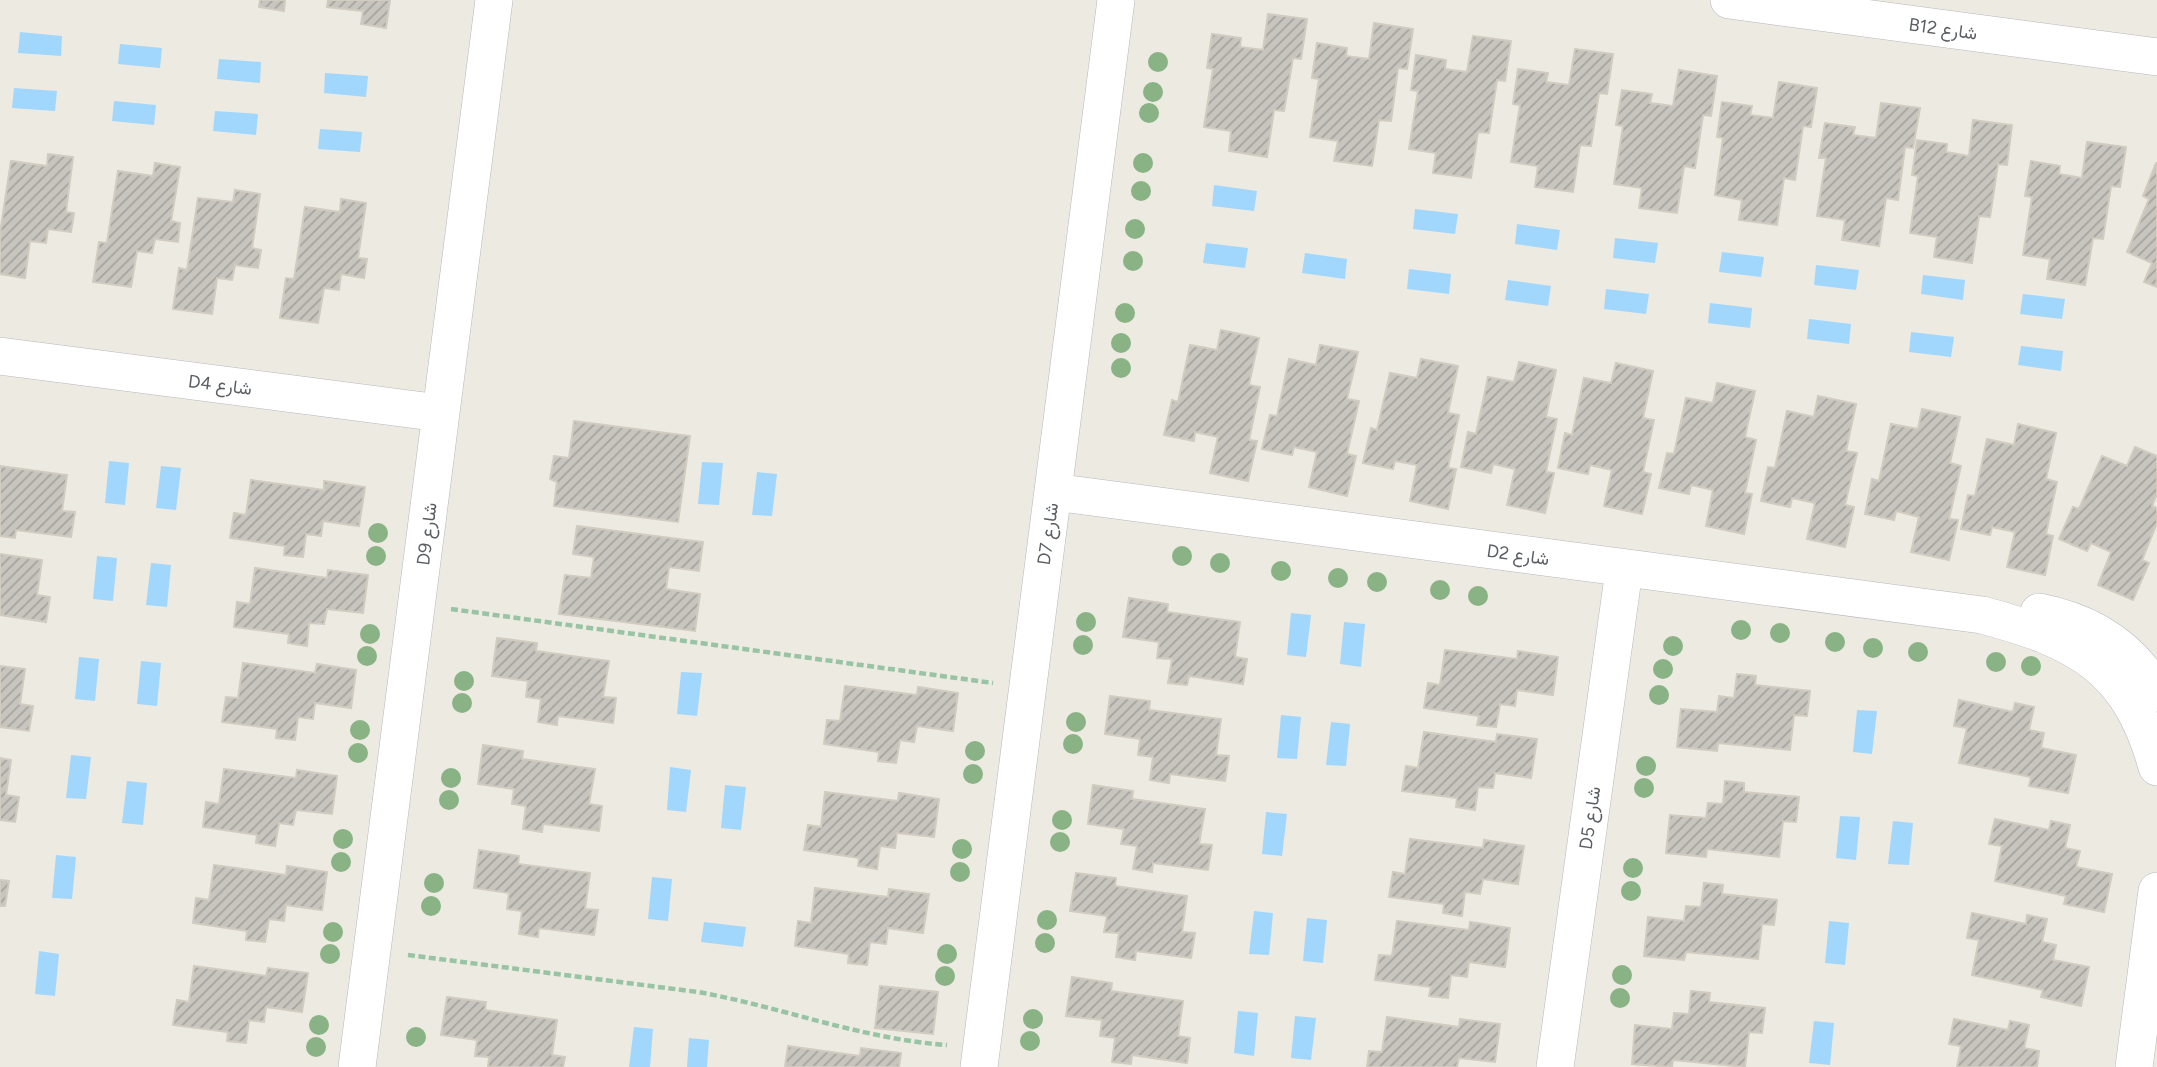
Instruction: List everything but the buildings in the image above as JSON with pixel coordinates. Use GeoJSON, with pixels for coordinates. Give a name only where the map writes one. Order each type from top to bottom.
{"type":"FeatureCollection","features":[{"type":"Feature","properties":{"kind":"street","name":"D9 شارع"},"geometry":{"type":"LineString","coordinates":[[357,1067],[419,604],[440,413],[494,0]]}},
{"type":"Feature","properties":{"kind":"street","name":"D7 شارع"},"geometry":{"type":"LineString","coordinates":[[980,1057],[1116,0]]}},
{"type":"Feature","properties":{"kind":"street","name":"B12 شارع"},"geometry":{"type":"LineString","coordinates":[[1729,0],[2157,57]]}},
{"type":"Feature","properties":{"kind":"street","name":"D4 شارع"},"geometry":{"type":"LineString","coordinates":[[0,356],[440,413]]}},
{"type":"Feature","properties":{"kind":"street","name":"D2 شارع"},"geometry":{"type":"LineString","coordinates":[[1054,492],[1624,570],[1982,615],[2061,640],[2094,660],[2123,689],[2147,730],[2157,767]]}},
{"type":"Feature","properties":{"kind":"street","name":"D5 شارع"},"geometry":{"type":"LineString","coordinates":[[1555,1067],[1624,570]]}},
{"type":"Feature","properties":{"kind":"street","name":"D2 شارع"},"geometry":{"type":"LineString","coordinates":[[1982,615],[2033,611],[2065,617],[2094,629],[2121,648],[2148,676],[2157,692]]}},
{"type":"Feature","properties":{"kind":"street"},"geometry":{"type":"LineString","coordinates":[[2134,1067],[2157,891]]}},
{"type":"Feature","properties":{"kind":"path"},"geometry":{"type":"LineString","coordinates":[[419,604],[1026,687]]}},
{"type":"Feature","properties":{"kind":"path"},"geometry":{"type":"LineString","coordinates":[[372,951],[740,999],[877,1036],[980,1057]]}},
{"type":"Feature","properties":{"kind":"water"},"geometry":{"type":"Polygon","coordinates":[[[20,32],[62,36],[61,56],[18,53],[20,32]]]}},
{"type":"Feature","properties":{"kind":"water"},"geometry":{"type":"Polygon","coordinates":[[[120,44],[162,48],[160,68],[118,64],[120,44]]]}},
{"type":"Feature","properties":{"kind":"water"},"geometry":{"type":"Polygon","coordinates":[[[219,59],[261,62],[260,83],[217,79],[219,59]]]}},
{"type":"Feature","properties":{"kind":"water"},"geometry":{"type":"Polygon","coordinates":[[[325,73],[368,76],[366,97],[324,93],[325,73]]]}},
{"type":"Feature","properties":{"kind":"water"},"geometry":{"type":"Polygon","coordinates":[[[14,88],[57,91],[55,111],[12,108],[14,88]]]}},
{"type":"Feature","properties":{"kind":"water"},"geometry":{"type":"Polygon","coordinates":[[[114,101],[156,105],[154,125],[112,121],[114,101]]]}},
{"type":"Feature","properties":{"kind":"water"},"geometry":{"type":"Polygon","coordinates":[[[215,111],[258,114],[256,135],[213,131],[215,111]]]}},
{"type":"Feature","properties":{"kind":"water"},"geometry":{"type":"Polygon","coordinates":[[[320,129],[362,132],[360,152],[318,149],[320,129]]]}},
{"type":"Feature","properties":{"kind":"water"},"geometry":{"type":"Polygon","coordinates":[[[1214,185],[1257,191],[1254,211],[1212,206],[1214,185]]]}},
{"type":"Feature","properties":{"kind":"water"},"geometry":{"type":"Polygon","coordinates":[[[1415,209],[1458,214],[1455,234],[1413,229],[1415,209]]]}},
{"type":"Feature","properties":{"kind":"water"},"geometry":{"type":"Polygon","coordinates":[[[1517,224],[1560,230],[1557,250],[1515,244],[1517,224]]]}},
{"type":"Feature","properties":{"kind":"water"},"geometry":{"type":"Polygon","coordinates":[[[1615,238],[1658,243],[1655,263],[1613,258],[1615,238]]]}},
{"type":"Feature","properties":{"kind":"water"},"geometry":{"type":"Polygon","coordinates":[[[1206,243],[1248,248],[1245,268],[1203,263],[1206,243]]]}},
{"type":"Feature","properties":{"kind":"water"},"geometry":{"type":"Polygon","coordinates":[[[1722,252],[1764,257],[1761,277],[1719,272],[1722,252]]]}},
{"type":"Feature","properties":{"kind":"water"},"geometry":{"type":"Polygon","coordinates":[[[1305,253],[1347,259],[1345,279],[1302,273],[1305,253]]]}},
{"type":"Feature","properties":{"kind":"water"},"geometry":{"type":"Polygon","coordinates":[[[1816,265],[1859,270],[1856,290],[1814,285],[1816,265]]]}},
{"type":"Feature","properties":{"kind":"water"},"geometry":{"type":"Polygon","coordinates":[[[1409,269],[1451,274],[1449,294],[1407,289],[1409,269]]]}},
{"type":"Feature","properties":{"kind":"water"},"geometry":{"type":"Polygon","coordinates":[[[1923,275],[1965,280],[1963,300],[1921,294],[1923,275]]]}},
{"type":"Feature","properties":{"kind":"water"},"geometry":{"type":"Polygon","coordinates":[[[1508,280],[1551,286],[1548,306],[1505,300],[1508,280]]]}},
{"type":"Feature","properties":{"kind":"water"},"geometry":{"type":"Polygon","coordinates":[[[1606,289],[1649,294],[1646,314],[1604,309],[1606,289]]]}},
{"type":"Feature","properties":{"kind":"water"},"geometry":{"type":"Polygon","coordinates":[[[2023,294],[2065,299],[2062,319],[2020,314],[2023,294]]]}},
{"type":"Feature","properties":{"kind":"water"},"geometry":{"type":"Polygon","coordinates":[[[1710,303],[1752,308],[1750,328],[1708,323],[1710,303]]]}},
{"type":"Feature","properties":{"kind":"water"},"geometry":{"type":"Polygon","coordinates":[[[1809,319],[1851,324],[1849,344],[1807,339],[1809,319]]]}},
{"type":"Feature","properties":{"kind":"water"},"geometry":{"type":"Polygon","coordinates":[[[1911,332],[1954,337],[1951,357],[1909,352],[1911,332]]]}},
{"type":"Feature","properties":{"kind":"water"},"geometry":{"type":"Polygon","coordinates":[[[2021,346],[2063,351],[2061,371],[2018,365],[2021,346]]]}},
{"type":"Feature","properties":{"kind":"water"},"geometry":{"type":"Polygon","coordinates":[[[109,461],[129,463],[125,505],[105,503],[109,461]]]}},
{"type":"Feature","properties":{"kind":"water"},"geometry":{"type":"Polygon","coordinates":[[[702,462],[723,463],[719,505],[698,504],[702,462]]]}},
{"type":"Feature","properties":{"kind":"water"},"geometry":{"type":"Polygon","coordinates":[[[161,466],[181,468],[176,510],[156,508],[161,466]]]}},
{"type":"Feature","properties":{"kind":"water"},"geometry":{"type":"Polygon","coordinates":[[[757,472],[777,474],[772,516],[752,515],[757,472]]]}},
{"type":"Feature","properties":{"kind":"water"},"geometry":{"type":"Polygon","coordinates":[[[97,556],[117,558],[113,601],[93,599],[97,556]]]}},
{"type":"Feature","properties":{"kind":"water"},"geometry":{"type":"Polygon","coordinates":[[[151,563],[171,565],[167,607],[146,605],[151,563]]]}},
{"type":"Feature","properties":{"kind":"water"},"geometry":{"type":"Polygon","coordinates":[[[1291,613],[1311,615],[1306,657],[1287,655],[1291,613]]]}},
{"type":"Feature","properties":{"kind":"water"},"geometry":{"type":"Polygon","coordinates":[[[1344,622],[1365,624],[1361,667],[1340,664],[1344,622]]]}},
{"type":"Feature","properties":{"kind":"water"},"geometry":{"type":"Polygon","coordinates":[[[79,657],[99,659],[95,701],[75,699],[79,657]]]}},
{"type":"Feature","properties":{"kind":"water"},"geometry":{"type":"Polygon","coordinates":[[[141,661],[161,663],[157,706],[137,704],[141,661]]]}},
{"type":"Feature","properties":{"kind":"water"},"geometry":{"type":"Polygon","coordinates":[[[681,672],[702,673],[697,716],[677,714],[681,672]]]}},
{"type":"Feature","properties":{"kind":"water"},"geometry":{"type":"Polygon","coordinates":[[[1857,710],[1877,711],[1872,754],[1853,752],[1857,710]]]}},
{"type":"Feature","properties":{"kind":"water"},"geometry":{"type":"Polygon","coordinates":[[[1281,715],[1301,717],[1297,759],[1277,758],[1281,715]]]}},
{"type":"Feature","properties":{"kind":"water"},"geometry":{"type":"Polygon","coordinates":[[[1331,722],[1350,724],[1346,766],[1326,765],[1331,722]]]}},
{"type":"Feature","properties":{"kind":"water"},"geometry":{"type":"Polygon","coordinates":[[[71,755],[91,757],[86,799],[66,798],[71,755]]]}},
{"type":"Feature","properties":{"kind":"water"},"geometry":{"type":"Polygon","coordinates":[[[670,767],[691,770],[686,812],[667,810],[670,767]]]}},
{"type":"Feature","properties":{"kind":"water"},"geometry":{"type":"Polygon","coordinates":[[[127,781],[147,783],[143,825],[122,823],[127,781]]]}},
{"type":"Feature","properties":{"kind":"water"},"geometry":{"type":"Polygon","coordinates":[[[725,785],[746,787],[741,830],[721,828],[725,785]]]}},
{"type":"Feature","properties":{"kind":"water"},"geometry":{"type":"Polygon","coordinates":[[[1266,812],[1287,814],[1282,856],[1262,854],[1266,812]]]}},
{"type":"Feature","properties":{"kind":"water"},"geometry":{"type":"Polygon","coordinates":[[[1840,816],[1860,817],[1856,860],[1836,858],[1840,816]]]}},
{"type":"Feature","properties":{"kind":"water"},"geometry":{"type":"Polygon","coordinates":[[[1893,821],[1913,823],[1909,865],[1888,864],[1893,821]]]}},
{"type":"Feature","properties":{"kind":"water"},"geometry":{"type":"Polygon","coordinates":[[[56,855],[76,857],[72,899],[52,898],[56,855]]]}},
{"type":"Feature","properties":{"kind":"water"},"geometry":{"type":"Polygon","coordinates":[[[652,877],[672,879],[668,921],[648,919],[652,877]]]}},
{"type":"Feature","properties":{"kind":"water"},"geometry":{"type":"Polygon","coordinates":[[[1254,911],[1273,913],[1269,955],[1249,954],[1254,911]]]}},
{"type":"Feature","properties":{"kind":"water"},"geometry":{"type":"Polygon","coordinates":[[[1307,918],[1327,920],[1323,963],[1303,961],[1307,918]]]}},
{"type":"Feature","properties":{"kind":"water"},"geometry":{"type":"Polygon","coordinates":[[[1829,921],[1849,923],[1845,965],[1825,963],[1829,921]]]}},
{"type":"Feature","properties":{"kind":"water"},"geometry":{"type":"Polygon","coordinates":[[[704,922],[746,927],[743,947],[701,942],[704,922]]]}},
{"type":"Feature","properties":{"kind":"water"},"geometry":{"type":"Polygon","coordinates":[[[39,951],[59,954],[55,996],[35,994],[39,951]]]}},
{"type":"Feature","properties":{"kind":"water"},"geometry":{"type":"Polygon","coordinates":[[[1238,1011],[1258,1013],[1254,1056],[1234,1053],[1238,1011]]]}},
{"type":"Feature","properties":{"kind":"water"},"geometry":{"type":"Polygon","coordinates":[[[1295,1016],[1316,1018],[1311,1060],[1291,1058],[1295,1016]]]}},
{"type":"Feature","properties":{"kind":"water"},"geometry":{"type":"Polygon","coordinates":[[[1814,1021],[1834,1023],[1830,1065],[1809,1063],[1814,1021]]]}},
{"type":"Feature","properties":{"kind":"water"},"geometry":{"type":"Polygon","coordinates":[[[634,1027],[653,1029],[650,1067],[629,1067],[634,1027]]]}},
{"type":"Feature","properties":{"kind":"water"},"geometry":{"type":"Polygon","coordinates":[[[689,1038],[709,1040],[707,1067],[687,1067],[689,1038]]]}}]}
